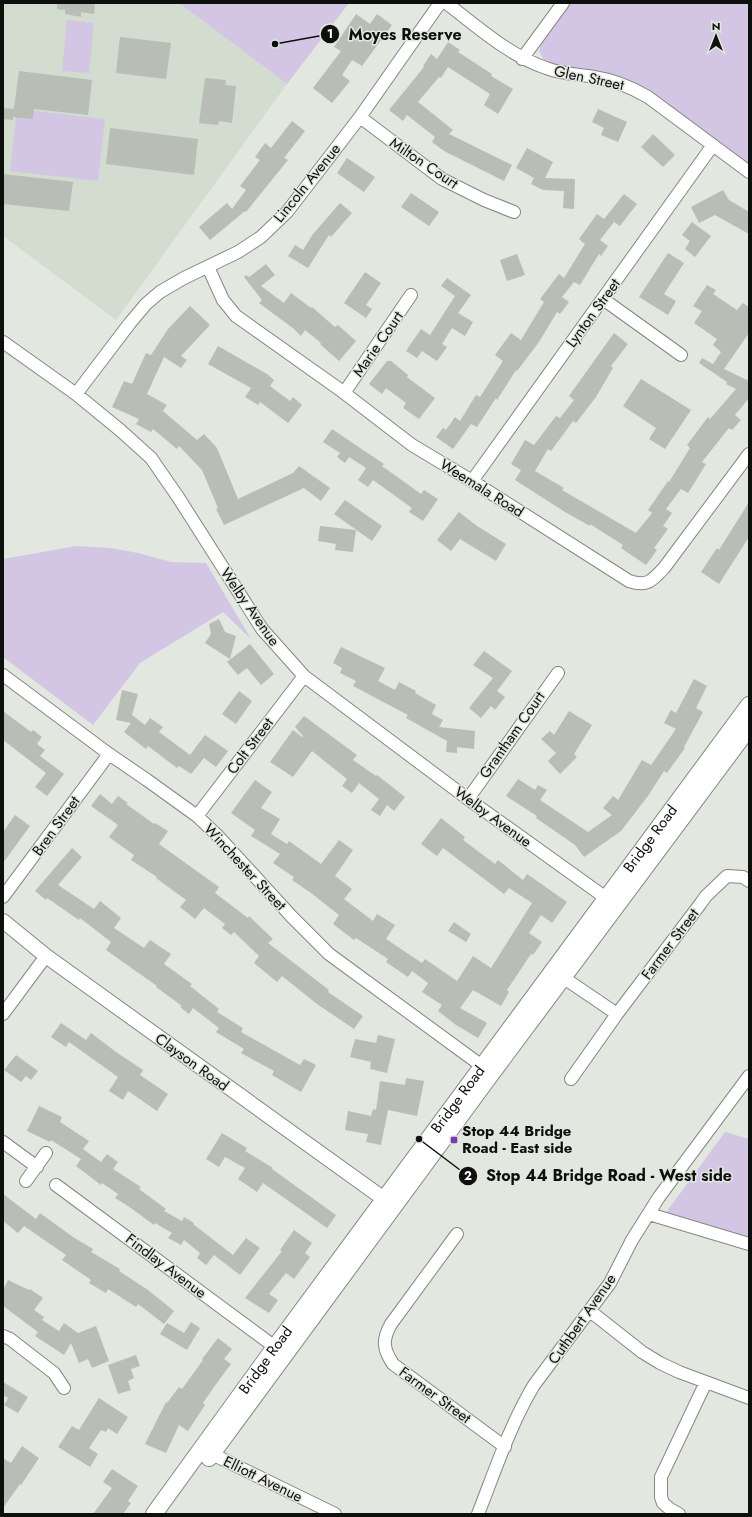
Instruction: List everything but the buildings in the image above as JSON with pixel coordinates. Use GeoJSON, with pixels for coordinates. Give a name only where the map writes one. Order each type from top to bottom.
{"type":"FeatureCollection","features":[{"type":"Feature","properties":{"kind":"main road","name":"Bridge Road"},"geometry":{"type":"LineString","coordinates":[[168,1514],[206,1453],[280,1350],[611,902],[749,705]]}},
{"type":"Feature","properties":{"kind":"main road","name":"Bridge Road"},"geometry":{"type":"LineString","coordinates":[[487,1070],[564,978],[611,902],[749,728]]}},
{"type":"Feature","properties":{"kind":"main road","name":"Bridge Road"},"geometry":{"type":"LineString","coordinates":[[154,1514],[206,1453]]}},
{"type":"Feature","properties":{"kind":"street","name":"Lincoln Avenue"},"geometry":{"type":"LineString","coordinates":[[76,394],[146,304],[160,292],[184,278],[238,252],[261,237],[287,212],[360,117],[440,3]]}},
{"type":"Feature","properties":{"kind":"street","name":"Glen Street"},"geometry":{"type":"LineString","coordinates":[[446,3],[522,59],[546,69],[594,77],[633,88],[648,97],[749,172]]}},
{"type":"Feature","properties":{"kind":"street"},"geometry":{"type":"LineString","coordinates":[[522,59],[563,3]]}},
{"type":"Feature","properties":{"kind":"street","name":"Milton Court"},"geometry":{"type":"LineString","coordinates":[[360,117],[442,179],[484,200],[514,212]]}},
{"type":"Feature","properties":{"kind":"street","name":"Lynton Street"},"geometry":{"type":"LineString","coordinates":[[472,481],[713,145]]}},
{"type":"Feature","properties":{"kind":"street","name":"Weemala Road"},"geometry":{"type":"LineString","coordinates":[[208,267],[223,300],[236,316],[344,393],[412,445],[472,481],[629,581],[640,584],[650,581],[664,568],[749,454]]}},
{"type":"Feature","properties":{"kind":"street","name":"Marie Court"},"geometry":{"type":"LineString","coordinates":[[344,393],[412,295]]}},
{"type":"Feature","properties":{"kind":"street"},"geometry":{"type":"LineString","coordinates":[[603,299],[681,355]]}},
{"type":"Feature","properties":{"kind":"street","name":"Welby Avenue"},"geometry":{"type":"LineString","coordinates":[[3,342],[76,394],[151,458],[178,497],[262,629],[304,676],[468,799],[611,902]]}},
{"type":"Feature","properties":{"kind":"street","name":"Grantham Court"},"geometry":{"type":"LineString","coordinates":[[468,799],[558,673]]}},
{"type":"Feature","properties":{"kind":"street","name":"Winchester Street"},"geometry":{"type":"LineString","coordinates":[[3,675],[109,754],[196,816],[217,835],[292,917],[329,954],[487,1070]]}},
{"type":"Feature","properties":{"kind":"street","name":"Colt Street"},"geometry":{"type":"LineString","coordinates":[[196,816],[304,676]]}},
{"type":"Feature","properties":{"kind":"street","name":"Bren Street"},"geometry":{"type":"LineString","coordinates":[[3,897],[109,754]]}},
{"type":"Feature","properties":{"kind":"street","name":"Farmer Street"},"geometry":{"type":"LineString","coordinates":[[571,1079],[616,1014],[706,896],[726,876],[743,877],[749,881]]}},
{"type":"Feature","properties":{"kind":"street","name":"Clayson Road"},"geometry":{"type":"LineString","coordinates":[[3,921],[46,956],[389,1203]]}},
{"type":"Feature","properties":{"kind":"street"},"geometry":{"type":"LineString","coordinates":[[3,1014],[46,956]]}},
{"type":"Feature","properties":{"kind":"street"},"geometry":{"type":"LineString","coordinates":[[564,978],[616,1014]]}},
{"type":"Feature","properties":{"kind":"street","name":"Cuthbert Avenue"},"geometry":{"type":"LineString","coordinates":[[478,1514],[516,1419],[531,1390],[610,1283],[632,1240],[649,1214],[749,1076]]}},
{"type":"Feature","properties":{"kind":"street"},"geometry":{"type":"LineString","coordinates":[[3,1142],[37,1167]]}},
{"type":"Feature","properties":{"kind":"street"},"geometry":{"type":"LineString","coordinates":[[26,1181],[46,1153]]}},
{"type":"Feature","properties":{"kind":"street","name":"Findlay Avenue"},"geometry":{"type":"LineString","coordinates":[[56,1185],[280,1350]]}},
{"type":"Feature","properties":{"kind":"street"},"geometry":{"type":"LineString","coordinates":[[649,1214],[749,1244]]}},
{"type":"Feature","properties":{"kind":"street","name":"Farmer Street"},"geometry":{"type":"LineString","coordinates":[[457,1234],[391,1324],[386,1333],[385,1347],[393,1364],[505,1447]]}},
{"type":"Feature","properties":{"kind":"street"},"geometry":{"type":"LineString","coordinates":[[590,1311],[642,1352],[660,1363],[679,1372],[749,1398]]}},
{"type":"Feature","properties":{"kind":"street"},"geometry":{"type":"LineString","coordinates":[[3,1336],[10,1339],[54,1373],[64,1388]]}},
{"type":"Feature","properties":{"kind":"street"},"geometry":{"type":"LineString","coordinates":[[679,1514],[663,1503],[661,1497],[661,1477],[706,1382]]}},
{"type":"Feature","properties":{"kind":"street","name":"Elliott Avenue"},"geometry":{"type":"LineString","coordinates":[[206,1453],[335,1514]]}},
{"type":"Feature","properties":{"kind":"shaded area"},"geometry":{"type":"Polygon","coordinates":[[[3,3],[179,3],[287,84],[116,320],[3,236],[3,3]]]}},
{"type":"Feature","properties":{"kind":"shaded area"},"geometry":{"type":"Polygon","coordinates":[[[179,3],[349,3],[287,84],[179,3]]]}},
{"type":"Feature","properties":{"kind":"shaded area"},"geometry":{"type":"Polygon","coordinates":[[[569,3],[749,3],[749,166],[623,77],[555,65],[544,60],[539,51],[544,36],[569,3]]]}},
{"type":"Feature","properties":{"kind":"shaded area"},"geometry":{"type":"Polygon","coordinates":[[[67,20],[94,23],[89,73],[62,71],[67,20]]]}},
{"type":"Feature","properties":{"kind":"shaded area"},"geometry":{"type":"Polygon","coordinates":[[[17,109],[105,119],[98,181],[10,171],[17,109]]]}},
{"type":"Feature","properties":{"kind":"shaded area"},"geometry":{"type":"Polygon","coordinates":[[[76,546],[111,548],[138,553],[171,562],[206,563],[251,639],[223,612],[140,663],[93,725],[3,657],[3,559],[76,546]]]}},
{"type":"Feature","properties":{"kind":"shaded area"},"geometry":{"type":"Polygon","coordinates":[[[725,1132],[749,1139],[749,1244],[662,1218],[725,1132]]]}},
{"type":"Feature","properties":{"kind":"place","name":"Moyes Reserve"},"geometry":{"type":"Point","coordinates":[275,44]}},
{"type":"Feature","properties":{"kind":"place","name":"Stop 44 Bridge Road - West side"},"geometry":{"type":"Point","coordinates":[419,1139]}},
{"type":"Feature","properties":{"kind":"place","name":"Stop 44 Bridge Road - East side"},"geometry":{"type":"Point","coordinates":[454,1140]}}]}
